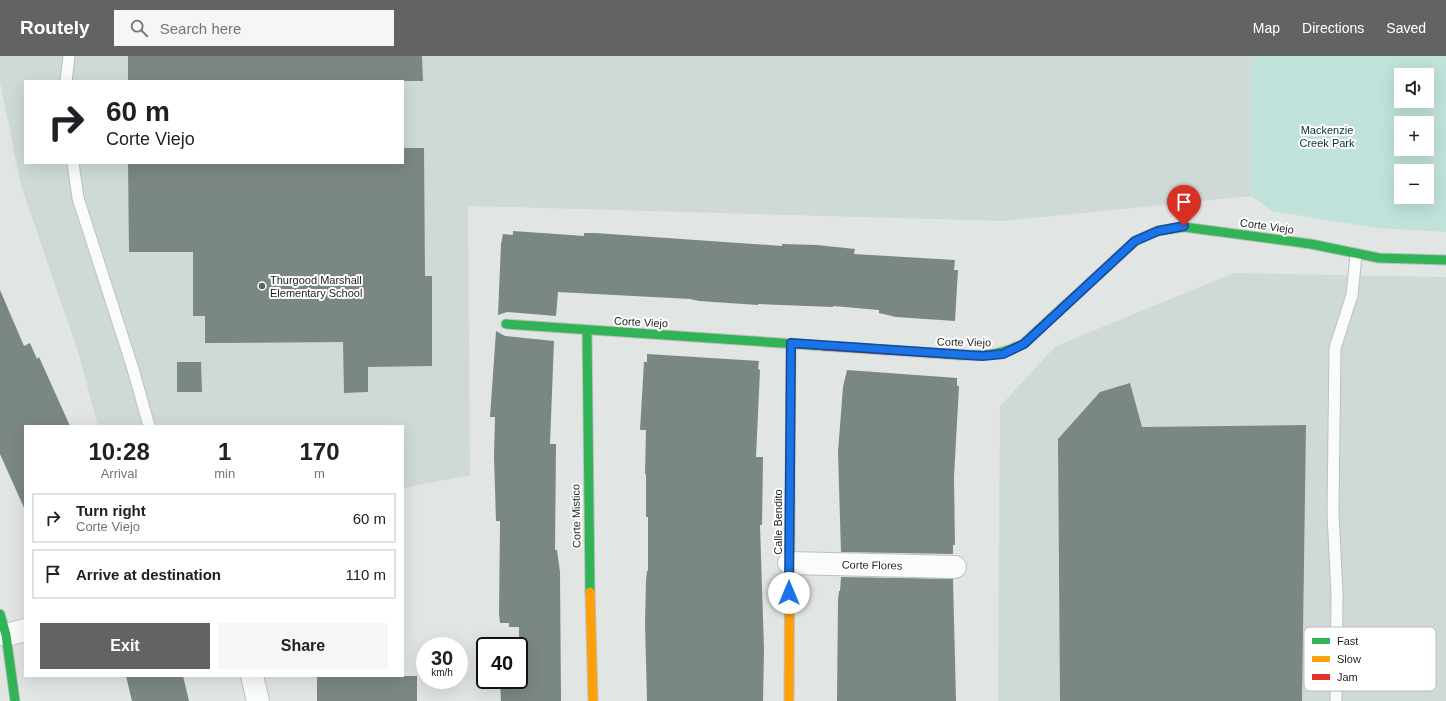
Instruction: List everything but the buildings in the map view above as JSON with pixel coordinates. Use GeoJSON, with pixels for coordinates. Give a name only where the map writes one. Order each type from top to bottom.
{"type":"FeatureCollection","features":[{"type":"Feature","properties":{"kind":"street","name":"Corte Viejo"},"geometry":{"type":"LineString","coordinates":[[506,324],[587,331],[982,356],[1003,354],[1024,344],[1135,241],[1158,231],[1184,226],[1311,244],[1356,255],[1379,258],[1446,260]]}},
{"type":"Feature","properties":{"kind":"street","name":"Corte Mistico"},"geometry":{"type":"LineString","coordinates":[[587,331],[588,531],[593,701]]}},
{"type":"Feature","properties":{"kind":"street","name":"Calle Bendito"},"geometry":{"type":"LineString","coordinates":[[789,701],[791,343]]}},
{"type":"Feature","properties":{"kind":"street","name":"Corte Flores"},"geometry":{"type":"LineString","coordinates":[[790,563],[955,567]]}},
{"type":"Feature","properties":{"kind":"street"},"geometry":{"type":"LineString","coordinates":[[0,614],[15,632],[15,701]]}},
{"type":"Feature","properties":{"kind":"street"},"geometry":{"type":"LineString","coordinates":[[252,677],[258,701]]}},
{"type":"Feature","properties":{"kind":"lane"},"geometry":{"type":"LineString","coordinates":[[66,80],[69,56]]}},
{"type":"Feature","properties":{"kind":"lane"},"geometry":{"type":"LineString","coordinates":[[73,164],[78,198],[133,369],[149,425]]}},
{"type":"Feature","properties":{"kind":"lane"},"geometry":{"type":"LineString","coordinates":[[1337,627],[1337,595],[1333,513],[1335,348],[1352,295],[1356,255]]}},
{"type":"Feature","properties":{"kind":"lane"},"geometry":{"type":"LineString","coordinates":[[1336,691],[1336,701]]}},
{"type":"Feature","properties":{"kind":"shaded area","name":"Thurgood Marshall Elementary School"},"geometry":{"type":"Polygon","coordinates":[[[0,56],[1252,56],[1252,196],[1004,221],[468,206],[470,475],[404,488],[404,425],[98,425],[78,352],[21,185],[0,82],[0,56]]]}},
{"type":"Feature","properties":{"kind":"shaded area"},"geometry":{"type":"Polygon","coordinates":[[[1234,273],[1446,277],[1446,701],[998,701],[1000,406],[1056,346],[1234,273]]]}},
{"type":"Feature","properties":{"kind":"green space","name":"Mackenzie Creek Park"},"geometry":{"type":"Polygon","coordinates":[[[1252,56],[1446,56],[1446,232],[1376,228],[1272,211],[1252,196],[1252,56]]]}},
{"type":"Feature","properties":{"kind":"traffic: fast"},"geometry":{"type":"LineString","coordinates":[[947,354],[994,354],[1023,344],[1135,241],[1157,231],[1184,227],[1311,244],[1379,258],[1446,260]]}},
{"type":"Feature","properties":{"kind":"traffic: fast"},"geometry":{"type":"LineString","coordinates":[[506,324],[824,346]]}},
{"type":"Feature","properties":{"kind":"traffic: fast"},"geometry":{"type":"LineString","coordinates":[[587,331],[590,592]]}},
{"type":"Feature","properties":{"kind":"traffic: fast"},"geometry":{"type":"LineString","coordinates":[[790,507],[791,343]]}},
{"type":"Feature","properties":{"kind":"traffic: fast"},"geometry":{"type":"LineString","coordinates":[[0,614],[6,635],[15,701]]}},
{"type":"Feature","properties":{"kind":"traffic: slow"},"geometry":{"type":"LineString","coordinates":[[789,701],[790,507]]}},
{"type":"Feature","properties":{"kind":"traffic: slow"},"geometry":{"type":"LineString","coordinates":[[590,592],[593,701]]}},
{"type":"Feature","properties":{"kind":"traffic: jam"},"geometry":{"type":"LineString","coordinates":[[824,346],[947,354]]}},
{"type":"Feature","properties":{"kind":"place","name":"Thurgood Marshall Elementary School"},"geometry":{"type":"Point","coordinates":[262,286]}},
{"type":"Feature","properties":{"kind":"route"},"geometry":{"type":"LineString","coordinates":[[789,593],[791,343],[982,356],[1003,354],[1024,344],[1135,241],[1158,231],[1184,226]]}}]}
